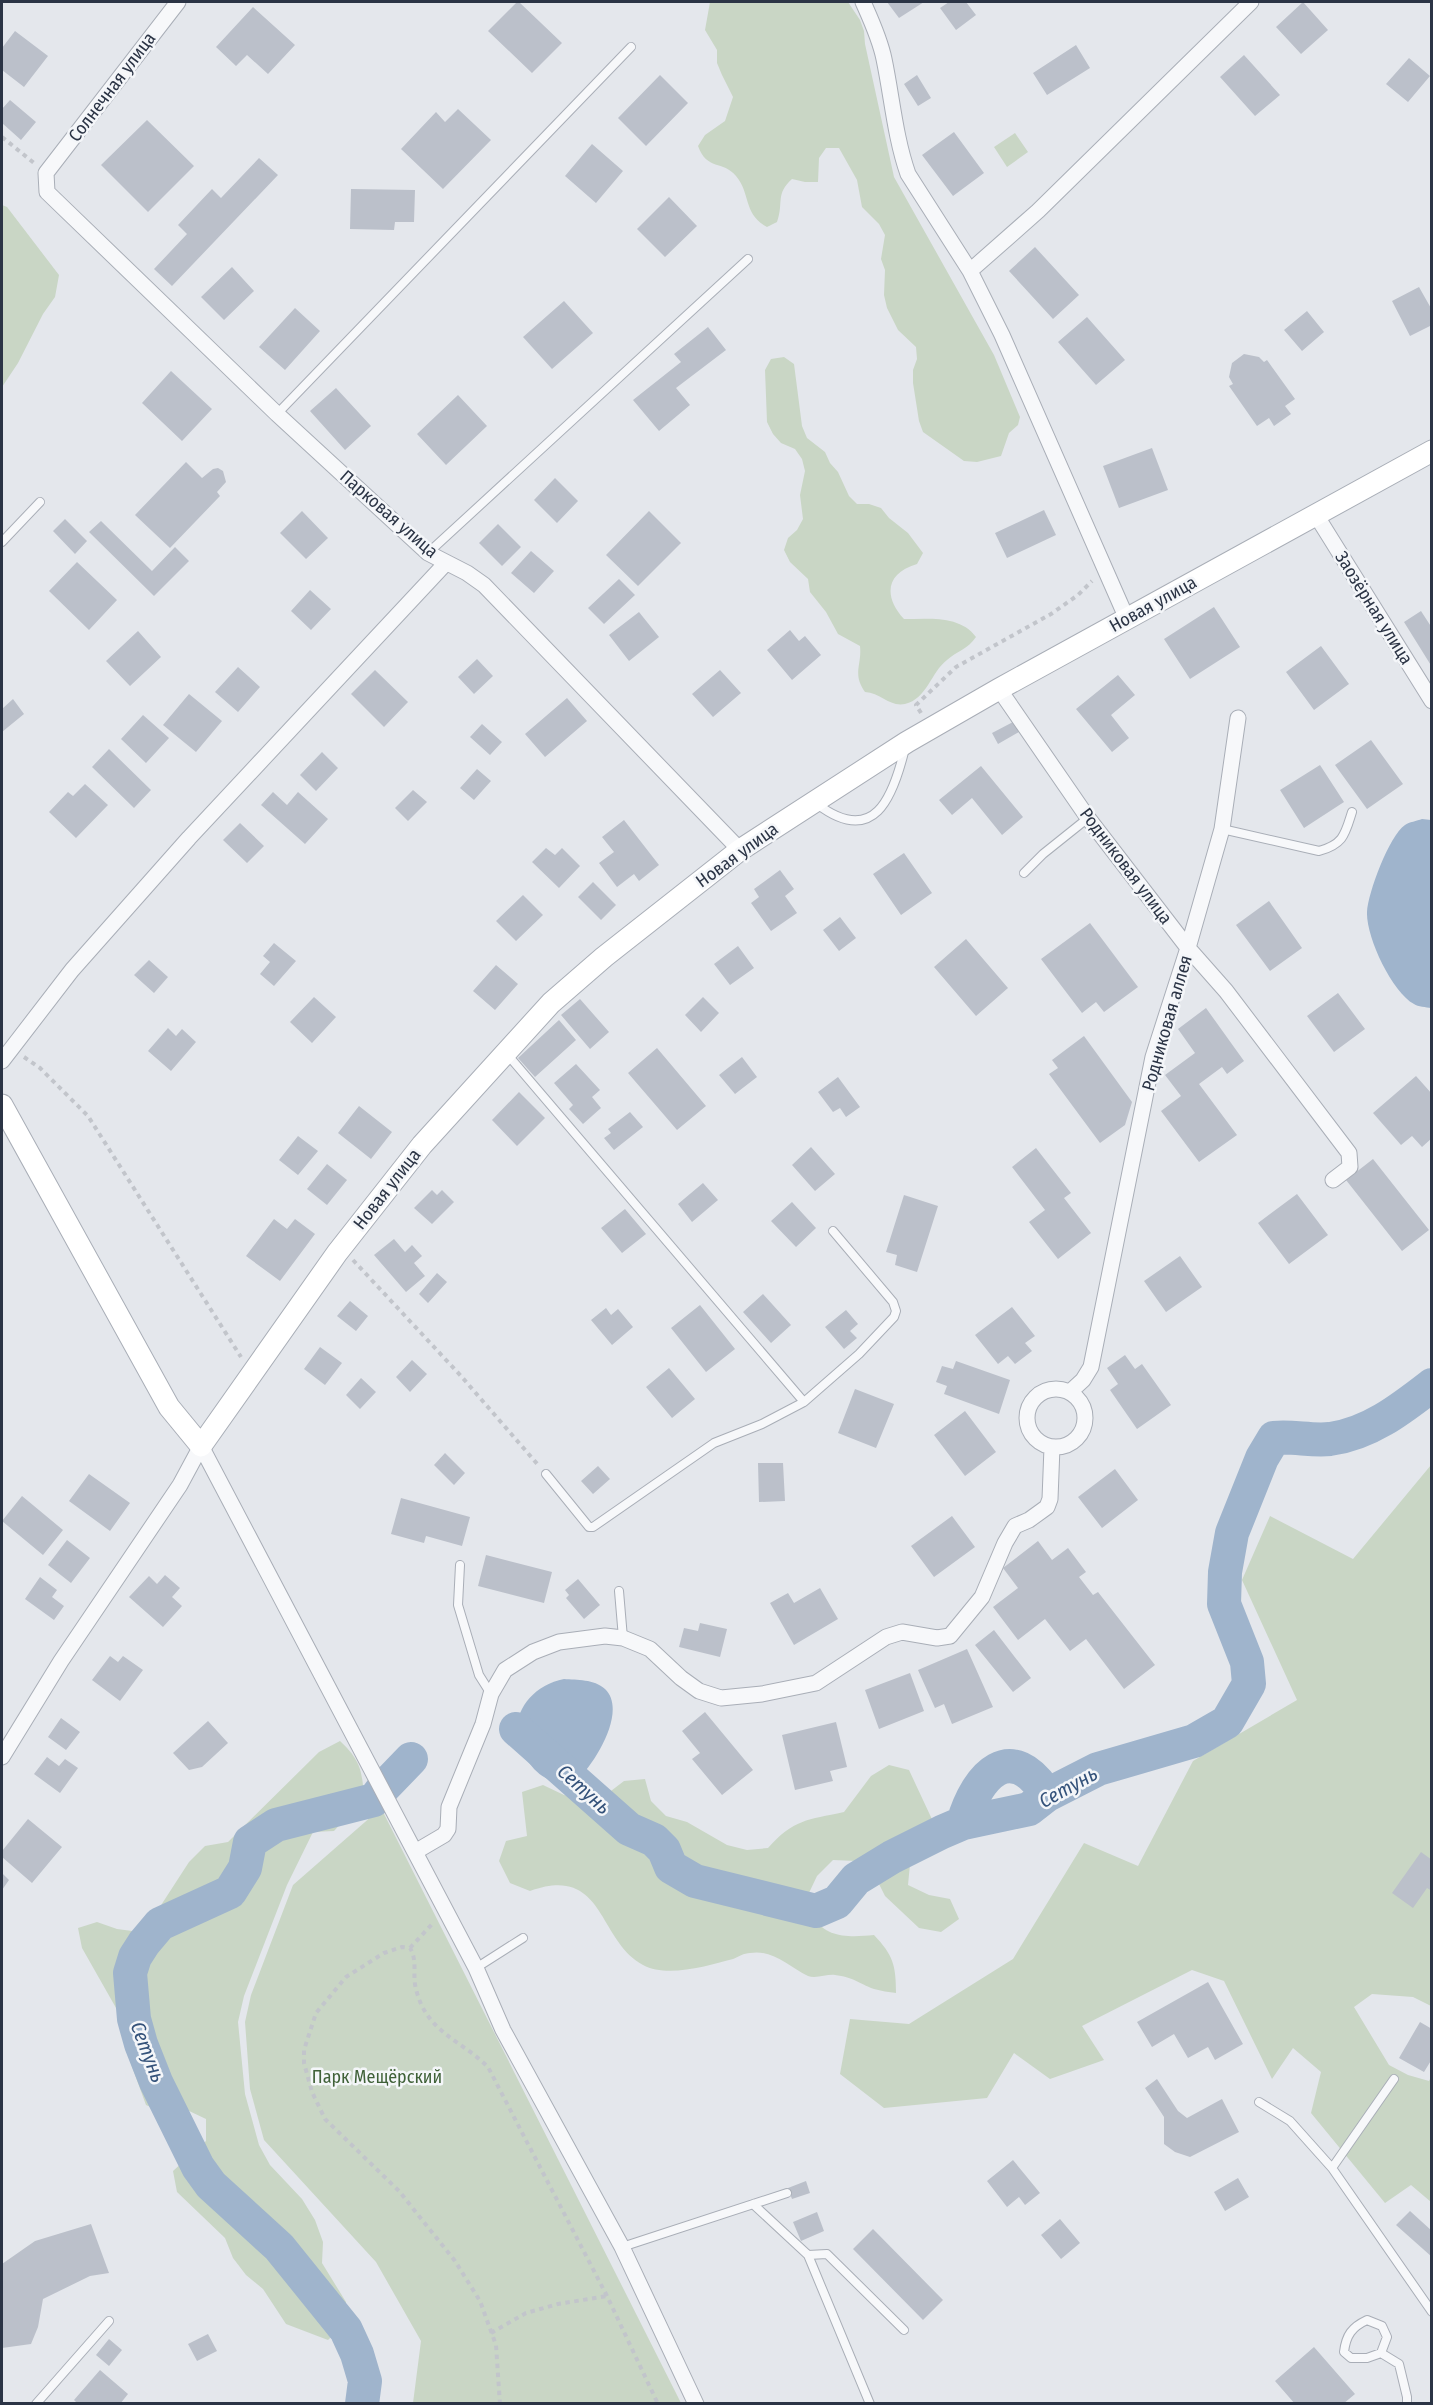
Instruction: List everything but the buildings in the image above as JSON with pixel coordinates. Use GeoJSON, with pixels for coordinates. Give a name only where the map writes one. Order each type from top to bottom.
{"type":"FeatureCollection","features":[{"type":"Feature","properties":{"kind":"street","name":"Солнечная улица"},"geometry":{"type":"LineString","coordinates":[[46,173],[178,2]]}},
{"type":"Feature","properties":{"kind":"street"},"geometry":{"type":"LineString","coordinates":[[863,2],[877,33],[884,57],[902,157],[908,174],[970,272],[1002,335],[1127,619]]}},
{"type":"Feature","properties":{"kind":"street"},"geometry":{"type":"LineString","coordinates":[[970,272],[1038,211],[1251,2]]}},
{"type":"Feature","properties":{"kind":"street","name":"Парковая улица"},"geometry":{"type":"LineString","coordinates":[[46,173],[47,192],[277,414],[428,552],[484,585],[740,850]]}},
{"type":"Feature","properties":{"kind":"street","name":"Новая улица"},"geometry":{"type":"LineString","coordinates":[[201,1446],[337,1253],[408,1163],[505,1052],[551,1004],[604,957],[740,850],[907,742],[1431,451]]}},
{"type":"Feature","properties":{"kind":"street","name":"Заозёрная улица"},"geometry":{"type":"LineString","coordinates":[[1316,515],[1431,701]]}},
{"type":"Feature","properties":{"kind":"street"},"geometry":{"type":"LineString","coordinates":[[2,1061],[72,970],[189,838],[446,563]]}},
{"type":"Feature","properties":{"kind":"street","name":"Родниковая улица"},"geometry":{"type":"LineString","coordinates":[[999,689],[1088,818],[1188,948],[1226,992],[1349,1153],[1350,1167],[1333,1180]]}},
{"type":"Feature","properties":{"kind":"street","name":"Родниковая аллея"},"geometry":{"type":"LineString","coordinates":[[1070,1392],[1083,1380],[1091,1367],[1153,1057],[1188,948],[1222,829],[1238,718]]}},
{"type":"Feature","properties":{"kind":"street"},"geometry":{"type":"LineString","coordinates":[[2,1105],[169,1407],[201,1446],[446,1909],[476,1968],[502,2030],[621,2247],[696,2403]]}},
{"type":"Feature","properties":{"kind":"street"},"geometry":{"type":"LineString","coordinates":[[1059,1388],[1070,1392],[1079,1400],[1084,1410],[1085,1422],[1081,1432],[1074,1441],[1063,1446],[1052,1447],[1041,1443],[1032,1436],[1027,1425],[1026,1414],[1030,1403],[1038,1394],[1048,1389],[1059,1388]]}},
{"type":"Feature","properties":{"kind":"street"},"geometry":{"type":"LineString","coordinates":[[2,1757],[61,1661],[180,1485],[201,1446]]}},
{"type":"Feature","properties":{"kind":"street"},"geometry":{"type":"LineString","coordinates":[[416,1852],[444,1835],[448,1829],[449,1807],[483,1724],[491,1694],[506,1671],[532,1652],[559,1641],[605,1636],[623,1638],[650,1649],[681,1678],[699,1691],[721,1698],[762,1694],[816,1683],[886,1637],[902,1632],[938,1638],[950,1636],[982,1597],[1005,1543],[1016,1526],[1047,1507],[1050,1499],[1052,1447]]}},
{"type":"Feature","properties":{"kind":"lane"},"geometry":{"type":"LineString","coordinates":[[277,414],[631,48]]}},
{"type":"Feature","properties":{"kind":"lane"},"geometry":{"type":"LineString","coordinates":[[428,552],[748,259]]}},
{"type":"Feature","properties":{"kind":"lane"},"geometry":{"type":"LineString","coordinates":[[2,542],[40,501]]}},
{"type":"Feature","properties":{"kind":"lane"},"geometry":{"type":"LineString","coordinates":[[813,801],[833,815],[847,820],[867,819],[883,808],[899,776],[907,742]]}},
{"type":"Feature","properties":{"kind":"lane"},"geometry":{"type":"LineString","coordinates":[[1222,829],[1319,851],[1332,848],[1345,836],[1352,812]]}},
{"type":"Feature","properties":{"kind":"lane"},"geometry":{"type":"LineString","coordinates":[[1024,873],[1043,854],[1088,818]]}},
{"type":"Feature","properties":{"kind":"lane"},"geometry":{"type":"LineString","coordinates":[[505,1052],[804,1402]]}},
{"type":"Feature","properties":{"kind":"lane"},"geometry":{"type":"LineString","coordinates":[[546,1474],[582,1520],[589,1527],[593,1527],[714,1443],[762,1424],[804,1402],[859,1354],[894,1317],[896,1311],[893,1302],[833,1231]]}},
{"type":"Feature","properties":{"kind":"lane"},"geometry":{"type":"LineString","coordinates":[[460,1565],[458,1605],[479,1675],[491,1694]]}},
{"type":"Feature","properties":{"kind":"lane"},"geometry":{"type":"LineString","coordinates":[[619,1592],[623,1638]]}},
{"type":"Feature","properties":{"kind":"lane"},"geometry":{"type":"LineString","coordinates":[[476,1968],[523,1938]]}},
{"type":"Feature","properties":{"kind":"lane"},"geometry":{"type":"LineString","coordinates":[[1332,2168],[1394,2079]]}},
{"type":"Feature","properties":{"kind":"lane"},"geometry":{"type":"LineString","coordinates":[[1259,2102],[1290,2121],[1332,2168],[1431,2312]]}},
{"type":"Feature","properties":{"kind":"lane"},"geometry":{"type":"LineString","coordinates":[[621,2247],[787,2193]]}},
{"type":"Feature","properties":{"kind":"lane"},"geometry":{"type":"LineString","coordinates":[[753,2204],[808,2255],[870,2403]]}},
{"type":"Feature","properties":{"kind":"lane"},"geometry":{"type":"LineString","coordinates":[[808,2255],[827,2254],[904,2330]]}},
{"type":"Feature","properties":{"kind":"lane"},"geometry":{"type":"LineString","coordinates":[[1367,2320],[1382,2326],[1387,2337],[1381,2353],[1367,2358],[1351,2358],[1344,2352],[1346,2338],[1355,2326],[1367,2320]]}},
{"type":"Feature","properties":{"kind":"lane"},"geometry":{"type":"LineString","coordinates":[[36,2403],[109,2321]]}},
{"type":"Feature","properties":{"kind":"lane"},"geometry":{"type":"LineString","coordinates":[[1381,2353],[1399,2364],[1407,2403]]}},
{"type":"Feature","properties":{"kind":"path"},"geometry":{"type":"LineString","coordinates":[[2,137],[46,173]]}},
{"type":"Feature","properties":{"kind":"path"},"geometry":{"type":"LineString","coordinates":[[923,718],[916,705],[956,667],[1051,614],[1078,595],[1106,568]]}},
{"type":"Feature","properties":{"kind":"path"},"geometry":{"type":"LineString","coordinates":[[12,1048],[40,1068],[88,1116],[230,1342],[252,1372]]}},
{"type":"Feature","properties":{"kind":"path"},"geometry":{"type":"LineString","coordinates":[[351,1257],[461,1376],[546,1474]]}},
{"type":"Feature","properties":{"kind":"path"},"geometry":{"type":"LineString","coordinates":[[410,1948],[446,1909]]}},
{"type":"Feature","properties":{"kind":"path"},"geometry":{"type":"LineString","coordinates":[[410,1948],[402,1947],[384,1953],[346,1977],[316,2013],[304,2050],[304,2063],[312,2092],[325,2119],[399,2191],[455,2261],[480,2301],[496,2345],[500,2403]]}},
{"type":"Feature","properties":{"kind":"path"},"geometry":{"type":"LineString","coordinates":[[410,1948],[414,1955],[416,1989],[423,2006],[435,2026],[488,2067],[607,2296],[658,2403]]}},
{"type":"Feature","properties":{"kind":"path"},"geometry":{"type":"LineString","coordinates":[[492,2333],[526,2313],[558,2304],[607,2296]]}},
{"type":"Feature","properties":{"kind":"green space"},"geometry":{"type":"Polygon","coordinates":[[[710,2],[848,2],[860,20],[894,177],[994,355],[1020,417],[1018,425],[1009,433],[1001,456],[977,462],[964,461],[923,432],[913,383],[913,370],[917,359],[916,347],[898,330],[887,308],[884,295],[885,270],[881,259],[885,235],[879,224],[862,207],[857,180],[839,148],[826,148],[819,158],[818,182],[792,179],[787,184],[783,189],[777,222],[767,227],[754,216],[736,176],[726,168],[706,159],[702,154],[698,146],[705,135],[725,121],[733,97],[717,63],[717,50],[705,30],[710,2]]]}},
{"type":"Feature","properties":{"kind":"green space"},"geometry":{"type":"Polygon","coordinates":[[[1015,133],[1028,152],[1007,167],[994,147],[1015,133]]]}},
{"type":"Feature","properties":{"kind":"green space"},"geometry":{"type":"Polygon","coordinates":[[[2,205],[7,207],[59,275],[55,297],[2,387],[2,205]]]}},
{"type":"Feature","properties":{"kind":"green space"},"geometry":{"type":"Polygon","coordinates":[[[784,357],[794,364],[802,426],[807,438],[825,452],[830,463],[838,472],[849,496],[857,504],[869,504],[881,508],[889,518],[908,533],[923,553],[917,564],[899,573],[894,579],[891,594],[897,610],[904,619],[934,619],[962,625],[976,637],[942,665],[919,697],[905,704],[894,704],[865,692],[858,674],[860,646],[838,634],[826,612],[810,592],[808,579],[790,562],[784,550],[788,538],[797,530],[803,519],[800,495],[805,471],[802,459],[795,449],[781,443],[767,422],[765,370],[771,359],[784,357]]]}},
{"type":"Feature","properties":{"kind":"green space"},"geometry":{"type":"Polygon","coordinates":[[[1431,1465],[1431,2006],[1413,1997],[1372,1994],[1354,2007],[1389,2065],[1408,2075],[1429,2081],[1431,2077],[1431,2202],[1411,2185],[1385,2203],[1311,2113],[1321,2072],[1293,2048],[1272,2079],[1224,1981],[1192,1970],[1082,2026],[1104,2060],[1050,2079],[1014,2053],[987,2098],[884,2108],[840,2074],[850,2019],[909,2024],[1013,1959],[1084,1843],[1138,1866],[1193,1761],[1297,1700],[1242,1580],[1270,1516],[1353,1559],[1431,1465]]]}},
{"type":"Feature","properties":{"kind":"green space"},"geometry":{"type":"Polygon","coordinates":[[[340,1741],[359,1766],[364,1798],[334,1831],[313,1832],[287,1885],[244,1996],[238,2022],[245,2094],[259,2145],[270,2165],[302,2199],[315,2220],[323,2242],[322,2263],[346,2302],[345,2324],[328,2340],[286,2324],[263,2289],[246,2275],[233,2258],[225,2238],[177,2192],[173,2171],[206,2141],[206,2119],[187,2110],[166,2114],[146,2105],[131,2064],[124,2022],[82,1948],[78,1928],[97,1922],[117,1929],[140,1932],[154,1916],[189,1862],[205,1846],[228,1842],[319,1752],[340,1741]]]}},
{"type":"Feature","properties":{"kind":"green space"},"geometry":{"type":"Polygon","coordinates":[[[889,1765],[909,1770],[937,1830],[910,1864],[908,1885],[929,1895],[950,1899],[959,1919],[941,1932],[919,1928],[885,1896],[875,1876],[856,1861],[833,1860],[817,1876],[808,1895],[814,1918],[826,1930],[849,1936],[874,1935],[892,1961],[896,1993],[874,1989],[841,1976],[808,1976],[773,1956],[758,1952],[687,1970],[653,1969],[628,1954],[587,1896],[573,1888],[555,1885],[530,1891],[510,1883],[499,1861],[506,1841],[527,1836],[522,1792],[543,1785],[564,1795],[585,1799],[607,1794],[624,1781],[645,1779],[651,1801],[666,1816],[687,1822],[727,1845],[747,1850],[768,1848],[786,1831],[802,1822],[844,1812],[871,1776],[889,1765]]]}},
{"type":"Feature","properties":{"kind":"green space","name":"Парк Мещёрский"},"geometry":{"type":"Polygon","coordinates":[[[381,1808],[681,2403],[413,2403],[421,2341],[376,2262],[264,2140],[250,2089],[245,2022],[251,1995],[293,1885],[381,1808]]]}},
{"type":"Feature","properties":{"kind":"water"},"geometry":{"type":"Polygon","coordinates":[[[1422,819],[1431,820],[1431,1008],[1414,1004],[1406,998],[1389,976],[1371,935],[1367,912],[1375,879],[1392,841],[1405,825],[1422,819]]]}},
{"type":"Feature","properties":{"kind":"water"},"geometry":{"type":"Polygon","coordinates":[[[564,1679],[596,1683],[601,1686],[611,1699],[613,1710],[611,1724],[599,1751],[576,1781],[555,1781],[545,1778],[532,1767],[521,1751],[517,1738],[517,1724],[528,1700],[537,1691],[564,1679]]]}},
{"type":"Feature","properties":{"kind":"waterway","name":"Сетунь"},"geometry":{"type":"LineString","coordinates":[[516,1729],[629,1829],[654,1840],[664,1850],[671,1867],[695,1881],[816,1911],[837,1902],[856,1879],[892,1857],[942,1832],[963,1823],[1029,1809],[1047,1795],[1098,1769],[1194,1741],[1227,1722],[1249,1684],[1247,1662],[1224,1604],[1225,1572],[1232,1533],[1262,1458],[1274,1438],[1330,1439],[1358,1432],[1384,1419],[1432,1385]]}},
{"type":"Feature","properties":{"kind":"waterway","name":"Сетунь"},"geometry":{"type":"LineString","coordinates":[[362,2404],[365,2381],[357,2354],[346,2330],[279,2247],[211,2185],[198,2167],[156,2082],[141,2044],[134,2019],[130,1973],[135,1957],[160,1924],[230,1892],[245,1868],[250,1842],[276,1825],[374,1800],[411,1759]]}},
{"type":"Feature","properties":{"kind":"waterway"},"geometry":{"type":"LineString","coordinates":[[963,1823],[977,1790],[986,1778],[1008,1766],[1021,1769],[1034,1778],[1047,1795]]}}]}
